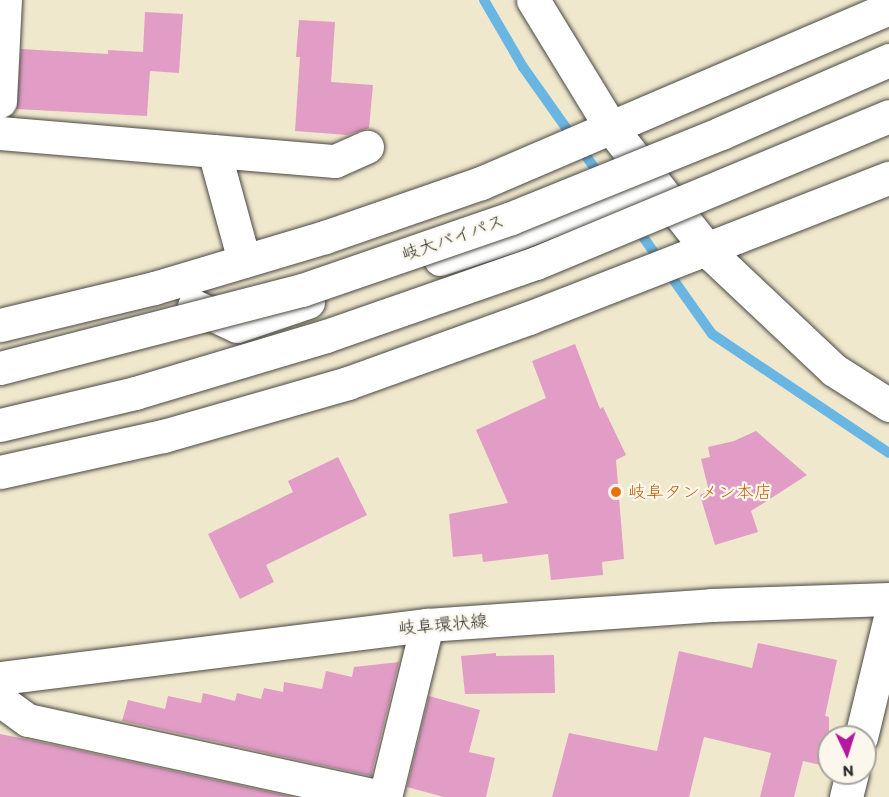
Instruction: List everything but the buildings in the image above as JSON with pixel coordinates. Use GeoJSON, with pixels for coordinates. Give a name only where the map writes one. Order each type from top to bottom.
{"type":"FeatureCollection","features":[{"type":"Feature","properties":{"kind":"main road"},"geometry":{"type":"LineString","coordinates":[[0,101],[5,0]]}},
{"type":"Feature","properties":{"kind":"main road"},"geometry":{"type":"LineString","coordinates":[[533,0],[611,128],[706,247],[834,370],[889,405]]}},
{"type":"Feature","properties":{"kind":"main road"},"geometry":{"type":"LineString","coordinates":[[0,325],[154,288],[325,237],[481,183],[889,8]]}},
{"type":"Feature","properties":{"kind":"main road","name":"岐大バイパス"},"geometry":{"type":"LineString","coordinates":[[0,368],[233,309],[335,279],[510,218],[721,133],[889,60]]}},
{"type":"Feature","properties":{"kind":"main road"},"geometry":{"type":"LineString","coordinates":[[154,288],[237,326],[659,189],[889,101]]}},
{"type":"Feature","properties":{"kind":"main road"},"geometry":{"type":"LineString","coordinates":[[0,425],[135,393],[326,336],[536,263],[889,116]]}},
{"type":"Feature","properties":{"kind":"main road"},"geometry":{"type":"LineString","coordinates":[[0,133],[335,161],[367,147]]}},
{"type":"Feature","properties":{"kind":"main road"},"geometry":{"type":"LineString","coordinates":[[214,151],[244,261]]}},
{"type":"Feature","properties":{"kind":"main road"},"geometry":{"type":"LineString","coordinates":[[0,472],[163,436],[348,383],[529,318],[706,247],[889,178]]}},
{"type":"Feature","properties":{"kind":"main road","name":"岐阜環状線"},"geometry":{"type":"LineString","coordinates":[[0,678],[427,625],[711,605],[889,599]]}},
{"type":"Feature","properties":{"kind":"main road"},"geometry":{"type":"LineString","coordinates":[[864,725],[889,621]]}},
{"type":"Feature","properties":{"kind":"main road"},"geometry":{"type":"LineString","coordinates":[[0,700],[28,720],[383,797],[427,625]]}},
{"type":"Feature","properties":{"kind":"waterway"},"geometry":{"type":"LineString","coordinates":[[484,0],[523,67],[601,177]]}},
{"type":"Feature","properties":{"kind":"waterway"},"geometry":{"type":"LineString","coordinates":[[636,227],[712,334],[889,453]]}},
{"type":"Feature","properties":{"kind":"place","name":"岐阜タンメン本店"},"geometry":{"type":"Point","coordinates":[616,492]}}]}
